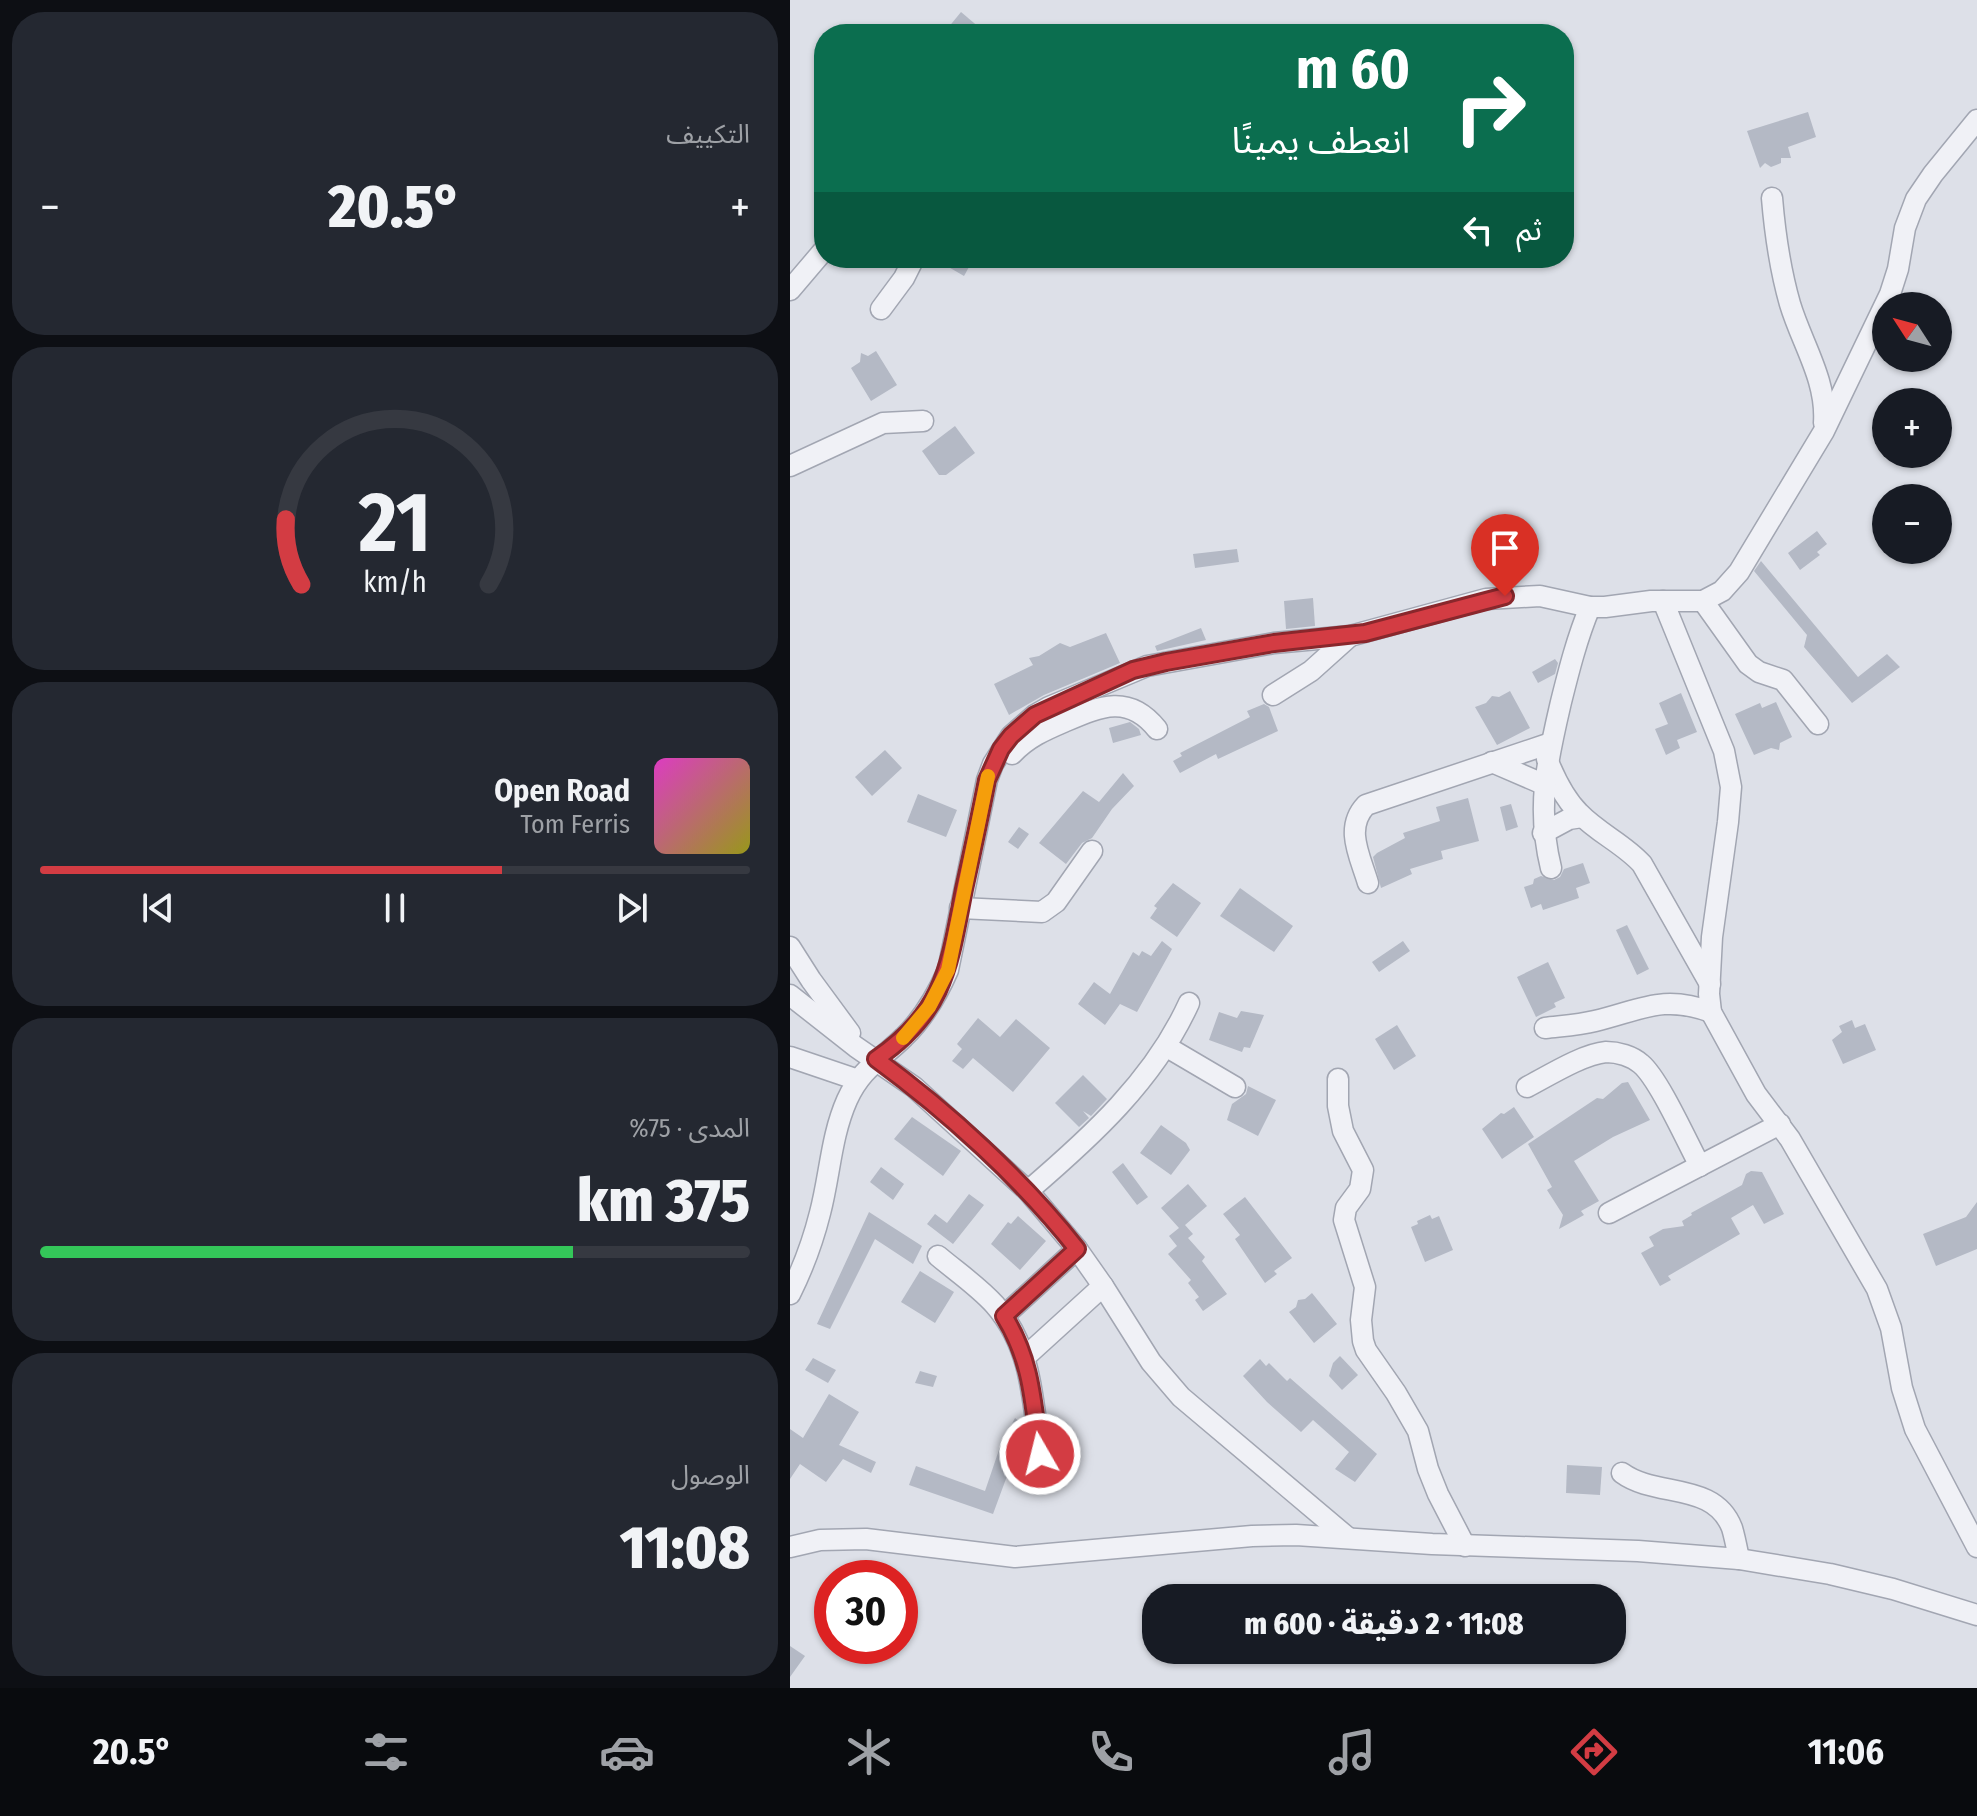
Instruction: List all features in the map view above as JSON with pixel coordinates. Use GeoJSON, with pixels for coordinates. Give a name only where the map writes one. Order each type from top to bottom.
{"type":"FeatureCollection","features":[{"type":"Feature","properties":{"kind":"street"},"geometry":{"type":"LineString","coordinates":[[790,1294],[802,1269],[820,1213],[839,1121],[858,1080],[876,1059],[917,1023],[948,970],[987,780],[1001,749],[1011,736],[1035,715],[1120,675],[1166,662],[1259,646],[1350,636],[1505,596],[1540,596],[1590,607],[1703,601],[1722,591],[1739,572],[1824,431],[1894,284],[1905,228],[1916,199],[1977,120]]}},
{"type":"Feature","properties":{"kind":"street"},"geometry":{"type":"LineString","coordinates":[[1772,198],[1786,286],[1822,390],[1824,431]]}},
{"type":"Feature","properties":{"kind":"street"},"geometry":{"type":"LineString","coordinates":[[790,290],[814,262]]}},
{"type":"Feature","properties":{"kind":"street"},"geometry":{"type":"LineString","coordinates":[[881,309],[909,268]]}},
{"type":"Feature","properties":{"kind":"street"},"geometry":{"type":"LineString","coordinates":[[790,466],[883,423],[923,421]]}},
{"type":"Feature","properties":{"kind":"street"},"geometry":{"type":"LineString","coordinates":[[1663,601],[1729,769],[1731,805],[1714,919],[1711,1012],[1756,1094],[1780,1124],[1877,1289],[1891,1328],[1902,1388],[1915,1429],[1977,1547]]}},
{"type":"Feature","properties":{"kind":"street"},"geometry":{"type":"LineString","coordinates":[[1703,601],[1748,664],[1759,672],[1783,680],[1818,724]]}},
{"type":"Feature","properties":{"kind":"street"},"geometry":{"type":"LineString","coordinates":[[1551,868],[1543,833],[1543,784],[1574,651],[1590,607]]}},
{"type":"Feature","properties":{"kind":"street"},"geometry":{"type":"LineString","coordinates":[[1273,695],[1311,671],[1350,636]]}},
{"type":"Feature","properties":{"kind":"street"},"geometry":{"type":"LineString","coordinates":[[987,780],[1033,735],[1099,707],[1116,705],[1135,710],[1157,729]]}},
{"type":"Feature","properties":{"kind":"street"},"geometry":{"type":"LineString","coordinates":[[1549,751],[1558,784],[1582,817],[1632,853],[1642,864],[1710,984]]}},
{"type":"Feature","properties":{"kind":"street"},"geometry":{"type":"LineString","coordinates":[[1368,883],[1353,832],[1354,822],[1366,805],[1492,762],[1549,751]]}},
{"type":"Feature","properties":{"kind":"street"},"geometry":{"type":"LineString","coordinates":[[1492,762],[1543,784]]}},
{"type":"Feature","properties":{"kind":"street"},"geometry":{"type":"LineString","coordinates":[[1543,833],[1569,819],[1582,817]]}},
{"type":"Feature","properties":{"kind":"street"},"geometry":{"type":"LineString","coordinates":[[960,908],[1042,912],[1056,902],[1092,851]]}},
{"type":"Feature","properties":{"kind":"street"},"geometry":{"type":"LineString","coordinates":[[790,947],[848,1030],[856,1047]]}},
{"type":"Feature","properties":{"kind":"street"},"geometry":{"type":"LineString","coordinates":[[790,995],[856,1047],[914,1087],[1028,1191],[1077,1249],[1151,1362],[1181,1397],[1347,1537]]}},
{"type":"Feature","properties":{"kind":"street"},"geometry":{"type":"LineString","coordinates":[[1028,1191],[1078,1148],[1125,1100],[1167,1047],[1189,1003]]}},
{"type":"Feature","properties":{"kind":"street"},"geometry":{"type":"LineString","coordinates":[[1545,1028],[1592,1022],[1657,1003],[1687,1005],[1711,1012]]}},
{"type":"Feature","properties":{"kind":"street"},"geometry":{"type":"LineString","coordinates":[[1167,1047],[1235,1087]]}},
{"type":"Feature","properties":{"kind":"street"},"geometry":{"type":"LineString","coordinates":[[1527,1087],[1587,1057],[1605,1052],[1624,1054],[1641,1063],[1653,1078],[1700,1166]]}},
{"type":"Feature","properties":{"kind":"street"},"geometry":{"type":"LineString","coordinates":[[790,1057],[858,1080]]}},
{"type":"Feature","properties":{"kind":"street"},"geometry":{"type":"LineString","coordinates":[[1338,1079],[1338,1106],[1343,1131],[1363,1170],[1360,1189],[1346,1208],[1344,1220],[1365,1287],[1361,1320],[1363,1341],[1418,1431],[1433,1481],[1465,1546]]}},
{"type":"Feature","properties":{"kind":"street"},"geometry":{"type":"LineString","coordinates":[[1609,1213],[1780,1124]]}},
{"type":"Feature","properties":{"kind":"street"},"geometry":{"type":"LineString","coordinates":[[1004,1316],[1077,1249]]}},
{"type":"Feature","properties":{"kind":"street"},"geometry":{"type":"LineString","coordinates":[[938,1256],[987,1297],[1004,1316],[1025,1357],[1040,1454]]}},
{"type":"Feature","properties":{"kind":"street"},"geometry":{"type":"LineString","coordinates":[[1025,1357],[1103,1286]]}},
{"type":"Feature","properties":{"kind":"street"},"geometry":{"type":"LineString","coordinates":[[1622,1473],[1641,1484],[1690,1494],[1716,1505],[1732,1529],[1739,1559]]}},
{"type":"Feature","properties":{"kind":"street"},"geometry":{"type":"LineString","coordinates":[[790,1547],[820,1540],[866,1539],[1015,1557],[1252,1536],[1347,1537],[1465,1546],[1638,1551],[1739,1559],[1843,1577],[1977,1615]]}},
{"type":"Feature","properties":{"kind":"building"},"geometry":{"type":"Polygon","coordinates":[[[961,12],[975,24],[951,24],[961,12]]]}},
{"type":"Feature","properties":{"kind":"building"},"geometry":{"type":"Polygon","coordinates":[[[1808,112],[1816,137],[1788,147],[1791,158],[1781,158],[1781,163],[1771,167],[1765,163],[1760,168],[1747,131],[1808,112]]]}},
{"type":"Feature","properties":{"kind":"building"},"geometry":{"type":"Polygon","coordinates":[[[950,268],[968,268],[964,276],[950,268]]]}},
{"type":"Feature","properties":{"kind":"building"},"geometry":{"type":"Polygon","coordinates":[[[876,351],[897,385],[871,401],[851,368],[860,362],[861,353],[868,356],[876,351]]]}},
{"type":"Feature","properties":{"kind":"building"},"geometry":{"type":"Polygon","coordinates":[[[955,426],[975,453],[946,475],[939,475],[922,451],[955,426]]]}},
{"type":"Feature","properties":{"kind":"building"},"geometry":{"type":"Polygon","coordinates":[[[1817,531],[1827,544],[1817,552],[1820,555],[1800,570],[1788,553],[1817,531]]]}},
{"type":"Feature","properties":{"kind":"building"},"geometry":{"type":"Polygon","coordinates":[[[1237,549],[1239,562],[1195,568],[1193,554],[1237,549]]]}},
{"type":"Feature","properties":{"kind":"building"},"geometry":{"type":"Polygon","coordinates":[[[1761,561],[1858,677],[1887,654],[1900,667],[1852,703],[1804,647],[1807,635],[1754,571],[1761,561]]]}},
{"type":"Feature","properties":{"kind":"building"},"geometry":{"type":"Polygon","coordinates":[[[1313,598],[1315,626],[1286,629],[1284,601],[1313,598]]]}},
{"type":"Feature","properties":{"kind":"building"},"geometry":{"type":"Polygon","coordinates":[[[1201,628],[1206,640],[1157,651],[1155,646],[1201,628]]]}},
{"type":"Feature","properties":{"kind":"building"},"geometry":{"type":"Polygon","coordinates":[[[1106,633],[1120,663],[1044,695],[1009,715],[994,684],[1033,665],[1029,658],[1039,656],[1060,643],[1070,647],[1106,633]]]}},
{"type":"Feature","properties":{"kind":"building"},"geometry":{"type":"Polygon","coordinates":[[[1555,659],[1558,663],[1555,674],[1538,683],[1532,672],[1555,659]]]}},
{"type":"Feature","properties":{"kind":"building"},"geometry":{"type":"Polygon","coordinates":[[[1510,691],[1530,728],[1497,745],[1475,707],[1486,703],[1492,696],[1499,697],[1510,691]]]}},
{"type":"Feature","properties":{"kind":"building"},"geometry":{"type":"Polygon","coordinates":[[[1681,693],[1697,732],[1677,740],[1680,748],[1666,755],[1655,729],[1668,724],[1659,703],[1681,693]]]}},
{"type":"Feature","properties":{"kind":"building"},"geometry":{"type":"Polygon","coordinates":[[[1776,702],[1792,737],[1780,743],[1779,750],[1771,748],[1754,755],[1735,714],[1760,703],[1762,708],[1776,702]]]}},
{"type":"Feature","properties":{"kind":"building"},"geometry":{"type":"Polygon","coordinates":[[[1264,704],[1269,707],[1278,731],[1218,759],[1216,754],[1180,773],[1173,761],[1182,756],[1180,753],[1250,717],[1247,711],[1264,704]]]}},
{"type":"Feature","properties":{"kind":"building"},"geometry":{"type":"Polygon","coordinates":[[[1130,722],[1141,735],[1113,743],[1109,728],[1130,722]]]}},
{"type":"Feature","properties":{"kind":"building"},"geometry":{"type":"Polygon","coordinates":[[[885,750],[902,768],[872,796],[855,777],[885,750]]]}},
{"type":"Feature","properties":{"kind":"building"},"geometry":{"type":"Polygon","coordinates":[[[1123,773],[1134,786],[1112,809],[1092,838],[1082,843],[1066,864],[1039,843],[1083,791],[1099,802],[1123,773]]]}},
{"type":"Feature","properties":{"kind":"building"},"geometry":{"type":"Polygon","coordinates":[[[918,794],[957,810],[946,837],[907,822],[918,794]]]}},
{"type":"Feature","properties":{"kind":"building"},"geometry":{"type":"Polygon","coordinates":[[[1468,798],[1479,841],[1441,851],[1443,859],[1410,869],[1412,874],[1381,888],[1373,857],[1405,838],[1403,833],[1440,821],[1436,807],[1468,798]]]}},
{"type":"Feature","properties":{"kind":"building"},"geometry":{"type":"Polygon","coordinates":[[[1511,804],[1518,827],[1506,831],[1500,807],[1511,804]]]}},
{"type":"Feature","properties":{"kind":"building"},"geometry":{"type":"Polygon","coordinates":[[[1019,827],[1029,834],[1018,849],[1008,842],[1019,827]]]}},
{"type":"Feature","properties":{"kind":"building"},"geometry":{"type":"Polygon","coordinates":[[[1583,863],[1590,883],[1576,888],[1579,898],[1543,910],[1541,904],[1531,908],[1524,887],[1541,876],[1554,880],[1560,877],[1564,869],[1583,863]]]}},
{"type":"Feature","properties":{"kind":"building"},"geometry":{"type":"Polygon","coordinates":[[[1173,883],[1201,903],[1177,937],[1150,918],[1157,908],[1154,906],[1173,883]]]}},
{"type":"Feature","properties":{"kind":"building"},"geometry":{"type":"Polygon","coordinates":[[[1240,888],[1293,926],[1274,952],[1220,916],[1240,888]]]}},
{"type":"Feature","properties":{"kind":"building"},"geometry":{"type":"Polygon","coordinates":[[[1627,925],[1649,969],[1637,975],[1616,930],[1627,925]]]}},
{"type":"Feature","properties":{"kind":"building"},"geometry":{"type":"Polygon","coordinates":[[[1162,941],[1172,949],[1137,1012],[1120,1004],[1105,1025],[1078,1004],[1094,982],[1110,994],[1133,952],[1139,956],[1142,951],[1151,956],[1162,941]]]}},
{"type":"Feature","properties":{"kind":"building"},"geometry":{"type":"Polygon","coordinates":[[[1403,941],[1410,951],[1379,972],[1372,962],[1403,941]]]}},
{"type":"Feature","properties":{"kind":"building"},"geometry":{"type":"Polygon","coordinates":[[[1548,962],[1565,998],[1554,1003],[1556,1007],[1536,1017],[1517,977],[1548,962]]]}},
{"type":"Feature","properties":{"kind":"building"},"geometry":{"type":"Polygon","coordinates":[[[1241,1011],[1264,1015],[1250,1048],[1244,1047],[1242,1052],[1209,1040],[1219,1012],[1237,1018],[1241,1011]]]}},
{"type":"Feature","properties":{"kind":"building"},"geometry":{"type":"Polygon","coordinates":[[[978,1018],[1000,1037],[1016,1019],[1050,1048],[1013,1092],[973,1058],[963,1069],[952,1061],[962,1049],[957,1044],[978,1018]]]}},
{"type":"Feature","properties":{"kind":"building"},"geometry":{"type":"Polygon","coordinates":[[[1852,1020],[1855,1028],[1865,1024],[1876,1050],[1843,1064],[1832,1040],[1842,1032],[1839,1026],[1852,1020]]]}},
{"type":"Feature","properties":{"kind":"building"},"geometry":{"type":"Polygon","coordinates":[[[1397,1025],[1416,1056],[1394,1070],[1375,1039],[1397,1025]]]}},
{"type":"Feature","properties":{"kind":"building"},"geometry":{"type":"Polygon","coordinates":[[[1083,1075],[1107,1099],[1091,1116],[1083,1111],[1089,1118],[1079,1127],[1055,1103],[1083,1075]]]}},
{"type":"Feature","properties":{"kind":"building"},"geometry":{"type":"Polygon","coordinates":[[[1628,1082],[1650,1120],[1613,1137],[1574,1161],[1599,1201],[1581,1211],[1584,1215],[1559,1229],[1563,1215],[1547,1190],[1552,1187],[1528,1144],[1597,1098],[1603,1099],[1622,1083],[1628,1082]]]}},
{"type":"Feature","properties":{"kind":"building"},"geometry":{"type":"Polygon","coordinates":[[[1248,1086],[1276,1100],[1258,1136],[1227,1120],[1232,1104],[1246,1094],[1248,1086]]]}},
{"type":"Feature","properties":{"kind":"building"},"geometry":{"type":"Polygon","coordinates":[[[1514,1107],[1534,1137],[1502,1159],[1482,1129],[1501,1113],[1514,1107]]]}},
{"type":"Feature","properties":{"kind":"building"},"geometry":{"type":"Polygon","coordinates":[[[912,1117],[961,1151],[943,1176],[894,1139],[912,1117]]]}},
{"type":"Feature","properties":{"kind":"building"},"geometry":{"type":"Polygon","coordinates":[[[1161,1125],[1186,1143],[1190,1150],[1171,1175],[1140,1153],[1161,1125]]]}},
{"type":"Feature","properties":{"kind":"building"},"geometry":{"type":"Polygon","coordinates":[[[1123,1163],[1148,1197],[1137,1205],[1112,1172],[1123,1163]]]}},
{"type":"Feature","properties":{"kind":"building"},"geometry":{"type":"Polygon","coordinates":[[[881,1167],[904,1184],[893,1200],[870,1182],[881,1167]]]}},
{"type":"Feature","properties":{"kind":"building"},"geometry":{"type":"Polygon","coordinates":[[[1762,1172],[1784,1214],[1764,1224],[1753,1205],[1731,1218],[1740,1234],[1668,1276],[1671,1280],[1660,1286],[1641,1253],[1654,1246],[1649,1237],[1663,1229],[1684,1226],[1682,1221],[1691,1213],[1742,1185],[1746,1174],[1762,1172]]]}},
{"type":"Feature","properties":{"kind":"building"},"geometry":{"type":"Polygon","coordinates":[[[1188,1184],[1207,1206],[1185,1225],[1193,1234],[1188,1238],[1205,1257],[1202,1261],[1227,1294],[1203,1311],[1195,1300],[1199,1297],[1188,1283],[1191,1280],[1168,1254],[1177,1246],[1169,1236],[1179,1228],[1161,1208],[1188,1184]]]}},
{"type":"Feature","properties":{"kind":"building"},"geometry":{"type":"Polygon","coordinates":[[[969,1194],[984,1205],[953,1244],[927,1224],[935,1214],[947,1223],[969,1194]]]}},
{"type":"Feature","properties":{"kind":"building"},"geometry":{"type":"Polygon","coordinates":[[[1245,1197],[1292,1258],[1274,1271],[1277,1274],[1265,1283],[1235,1239],[1240,1235],[1223,1214],[1245,1197]]]}},
{"type":"Feature","properties":{"kind":"building"},"geometry":{"type":"Polygon","coordinates":[[[1977,1202],[1977,1249],[1936,1266],[1923,1234],[1966,1217],[1977,1202]]]}},
{"type":"Feature","properties":{"kind":"building"},"geometry":{"type":"Polygon","coordinates":[[[869,1212],[922,1246],[913,1264],[875,1239],[830,1329],[817,1324],[869,1212]]]}},
{"type":"Feature","properties":{"kind":"building"},"geometry":{"type":"Polygon","coordinates":[[[1430,1215],[1432,1219],[1439,1216],[1453,1250],[1425,1262],[1411,1227],[1430,1215]]]}},
{"type":"Feature","properties":{"kind":"building"},"geometry":{"type":"Polygon","coordinates":[[[1018,1216],[1046,1241],[1020,1270],[991,1244],[1008,1222],[1011,1224],[1018,1216]]]}},
{"type":"Feature","properties":{"kind":"building"},"geometry":{"type":"Polygon","coordinates":[[[920,1271],[954,1292],[935,1323],[901,1302],[920,1271]]]}},
{"type":"Feature","properties":{"kind":"building"},"geometry":{"type":"Polygon","coordinates":[[[1312,1293],[1337,1324],[1314,1343],[1289,1312],[1296,1307],[1298,1300],[1312,1293]]]}},
{"type":"Feature","properties":{"kind":"building"},"geometry":{"type":"Polygon","coordinates":[[[1340,1356],[1358,1375],[1342,1390],[1329,1376],[1333,1363],[1340,1356]]]}},
{"type":"Feature","properties":{"kind":"building"},"geometry":{"type":"Polygon","coordinates":[[[813,1358],[836,1370],[828,1383],[805,1370],[813,1358]]]}},
{"type":"Feature","properties":{"kind":"building"},"geometry":{"type":"Polygon","coordinates":[[[1260,1359],[1266,1366],[1269,1363],[1287,1381],[1290,1378],[1377,1454],[1355,1482],[1335,1469],[1349,1452],[1313,1420],[1301,1432],[1243,1376],[1260,1359]]]}},
{"type":"Feature","properties":{"kind":"building"},"geometry":{"type":"Polygon","coordinates":[[[920,1371],[937,1376],[933,1387],[915,1383],[920,1371]]]}},
{"type":"Feature","properties":{"kind":"building"},"geometry":{"type":"Polygon","coordinates":[[[829,1394],[859,1412],[839,1445],[876,1462],[871,1473],[843,1459],[826,1482],[800,1464],[790,1479],[790,1429],[803,1438],[829,1394]]]}},
{"type":"Feature","properties":{"kind":"building"},"geometry":{"type":"Polygon","coordinates":[[[1015,1418],[1023,1424],[1025,1438],[1017,1449],[993,1514],[909,1485],[916,1466],[985,1491],[1001,1444],[1015,1418]]]}},
{"type":"Feature","properties":{"kind":"building"},"geometry":{"type":"Polygon","coordinates":[[[1567,1465],[1602,1467],[1600,1495],[1566,1493],[1567,1465]]]}},
{"type":"Feature","properties":{"kind":"building"},"geometry":{"type":"Polygon","coordinates":[[[790,1646],[805,1656],[790,1677],[790,1646]]]}},
{"type":"Feature","properties":{"kind":"slow traffic"},"geometry":{"type":"LineString","coordinates":[[903,1038],[929,1007],[948,970],[988,776]]}},
{"type":"Feature","properties":{"kind":"route"},"geometry":{"type":"LineString","coordinates":[[1040,1454],[1030,1374],[1016,1336],[1004,1316],[1077,1249],[1028,1191],[914,1087],[876,1059],[917,1023],[948,970],[987,780],[1001,749],[1035,715],[1133,670],[1274,643],[1350,636],[1505,596]]}}]}
